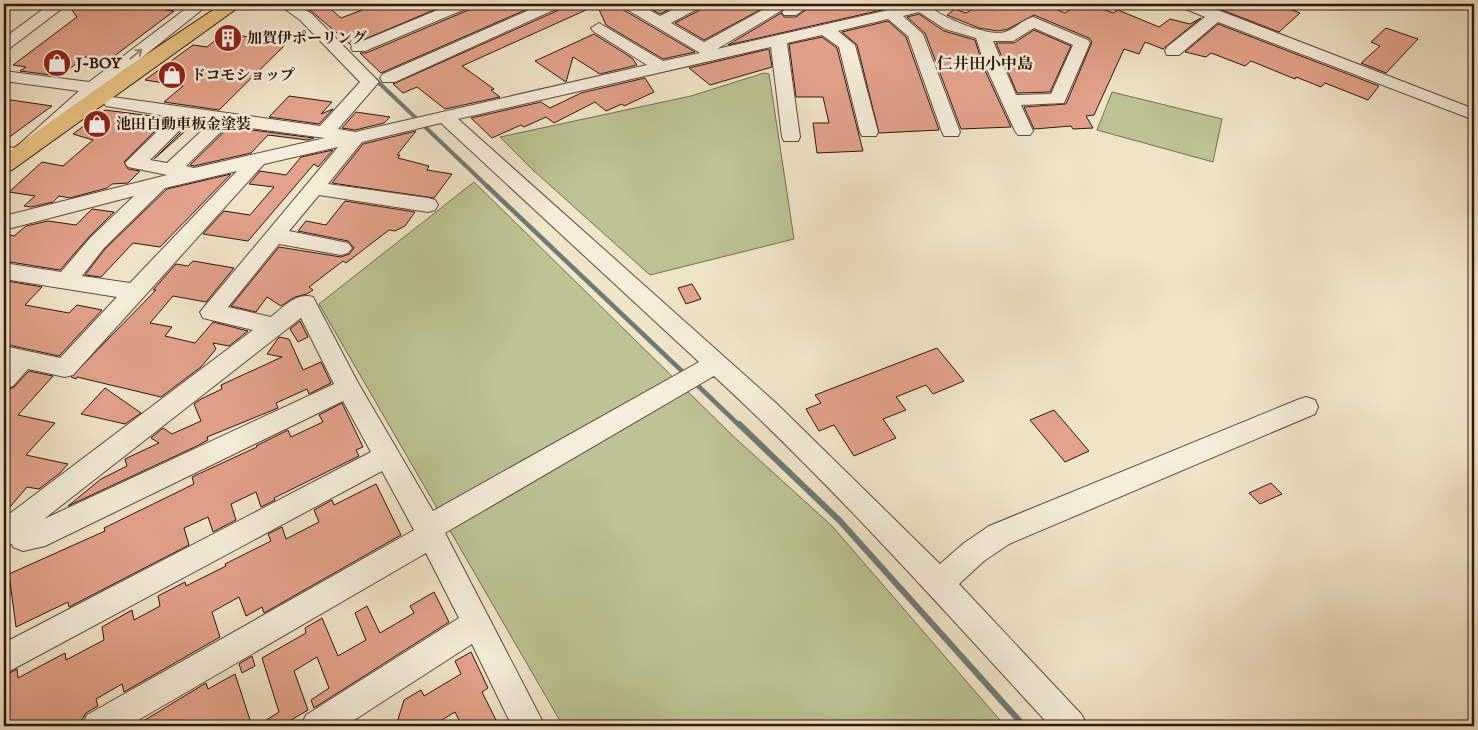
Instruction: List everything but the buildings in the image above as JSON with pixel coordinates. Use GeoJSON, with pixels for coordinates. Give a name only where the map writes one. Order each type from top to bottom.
{"type":"FeatureCollection","features":[{"type":"Feature","properties":{"kind":"highway"},"geometry":{"type":"LineString","coordinates":[[9,157],[234,4]]}},
{"type":"Feature","properties":{"kind":"street"},"geometry":{"type":"LineString","coordinates":[[4,45],[60,4]]}},
{"type":"Feature","properties":{"kind":"street"},"geometry":{"type":"LineString","coordinates":[[9,157],[93,88],[202,4]]}},
{"type":"Feature","properties":{"kind":"street"},"geometry":{"type":"LineString","coordinates":[[286,4],[306,17],[370,82],[326,131]]}},
{"type":"Feature","properties":{"kind":"street"},"geometry":{"type":"LineString","coordinates":[[359,48],[465,4]]}},
{"type":"Feature","properties":{"kind":"street"},"geometry":{"type":"LineString","coordinates":[[390,78],[555,4]]}},
{"type":"Feature","properties":{"kind":"street"},"geometry":{"type":"LineString","coordinates":[[628,4],[710,51]]}},
{"type":"Feature","properties":{"kind":"street"},"geometry":{"type":"LineString","coordinates":[[660,22],[696,4]]}},
{"type":"Feature","properties":{"kind":"street"},"geometry":{"type":"LineString","coordinates":[[710,51],[783,10],[804,4]]}},
{"type":"Feature","properties":{"kind":"street"},"geometry":{"type":"LineString","coordinates":[[1186,4],[1474,115]]}},
{"type":"Feature","properties":{"kind":"street"},"geometry":{"type":"LineString","coordinates":[[913,7],[915,34],[951,132]]}},
{"type":"Feature","properties":{"kind":"street"},"geometry":{"type":"LineString","coordinates":[[4,223],[166,177],[196,174],[358,139],[659,67],[710,51],[778,40],[913,7],[961,30],[983,35],[1007,38],[1033,22],[1082,43],[1058,99],[1010,100]]}},
{"type":"Feature","properties":{"kind":"street"},"geometry":{"type":"LineString","coordinates":[[1172,51],[1216,15]]}},
{"type":"Feature","properties":{"kind":"street"},"geometry":{"type":"LineString","coordinates":[[600,28],[659,67]]}},
{"type":"Feature","properties":{"kind":"street"},"geometry":{"type":"LineString","coordinates":[[825,29],[847,45],[869,132]]}},
{"type":"Feature","properties":{"kind":"street"},"geometry":{"type":"LineString","coordinates":[[4,30],[21,32]]}},
{"type":"Feature","properties":{"kind":"street"},"geometry":{"type":"LineString","coordinates":[[983,35],[1024,131]]}},
{"type":"Feature","properties":{"kind":"street"},"geometry":{"type":"LineString","coordinates":[[778,40],[792,137]]}},
{"type":"Feature","properties":{"kind":"street"},"geometry":{"type":"LineString","coordinates":[[4,76],[93,88]]}},
{"type":"Feature","properties":{"kind":"street"},"geometry":{"type":"LineString","coordinates":[[112,102],[186,114],[326,131],[358,139]]}},
{"type":"Feature","properties":{"kind":"street"},"geometry":{"type":"LineString","coordinates":[[166,177],[135,162],[186,114]]}},
{"type":"Feature","properties":{"kind":"street"},"geometry":{"type":"LineString","coordinates":[[66,281],[97,243],[224,119]]}},
{"type":"Feature","properties":{"kind":"street"},"geometry":{"type":"LineString","coordinates":[[439,120],[699,374],[767,410],[940,583],[1071,726]]}},
{"type":"Feature","properties":{"kind":"street"},"geometry":{"type":"LineString","coordinates":[[274,326],[211,312],[314,188],[358,139]]}},
{"type":"Feature","properties":{"kind":"street"},"geometry":{"type":"LineString","coordinates":[[4,379],[14,357],[65,368],[257,161]]}},
{"type":"Feature","properties":{"kind":"street"},"geometry":{"type":"LineString","coordinates":[[314,188],[428,206]]}},
{"type":"Feature","properties":{"kind":"street"},"geometry":{"type":"LineString","coordinates":[[275,236],[341,248]]}},
{"type":"Feature","properties":{"kind":"street"},"geometry":{"type":"LineString","coordinates":[[4,270],[134,292]]}},
{"type":"Feature","properties":{"kind":"street"},"geometry":{"type":"LineString","coordinates":[[348,388],[35,537],[23,538],[11,528],[305,303],[348,388],[429,531],[475,625],[529,726]]}},
{"type":"Feature","properties":{"kind":"street"},"geometry":{"type":"LineString","coordinates":[[98,726],[699,374]]}},
{"type":"Feature","properties":{"kind":"street"},"geometry":{"type":"LineString","coordinates":[[940,583],[974,552],[999,535],[1306,407]]}},
{"type":"Feature","properties":{"kind":"street"},"geometry":{"type":"LineString","coordinates":[[4,659],[387,456]]}},
{"type":"Feature","properties":{"kind":"street"},"geometry":{"type":"LineString","coordinates":[[317,726],[475,625]]}},
{"type":"Feature","properties":{"kind":"green space"},"geometry":{"type":"Polygon","coordinates":[[[764,73],[769,74],[794,239],[650,275],[533,170],[500,137],[691,96],[764,73]]]}},
{"type":"Feature","properties":{"kind":"green space"},"geometry":{"type":"Polygon","coordinates":[[[1112,92],[1222,119],[1213,162],[1097,130],[1112,92]]]}},
{"type":"Feature","properties":{"kind":"green space"},"geometry":{"type":"Polygon","coordinates":[[[474,182],[733,436],[832,526],[1005,726],[563,726],[319,304],[474,182]]]}},
{"type":"Feature","properties":{"kind":"waterway"},"geometry":{"type":"LineString","coordinates":[[299,4],[309,13]]}},
{"type":"Feature","properties":{"kind":"waterway"},"geometry":{"type":"LineString","coordinates":[[375,79],[488,187]]}},
{"type":"Feature","properties":{"kind":"waterway"},"geometry":{"type":"LineString","coordinates":[[487,186],[686,375]]}},
{"type":"Feature","properties":{"kind":"waterway"},"geometry":{"type":"LineString","coordinates":[[694,382],[740,426]]}},
{"type":"Feature","properties":{"kind":"waterway"},"geometry":{"type":"LineString","coordinates":[[739,424],[840,521],[1024,726]]}},
{"type":"Feature","properties":{"kind":"place","name":"加賀伊ポーリング"},"geometry":{"type":"Point","coordinates":[228,38]}},
{"type":"Feature","properties":{"kind":"place","name":"J-BOY"},"geometry":{"type":"Point","coordinates":[57,63]}},
{"type":"Feature","properties":{"kind":"place","name":"ドコモショップ"},"geometry":{"type":"Point","coordinates":[172,75]}},
{"type":"Feature","properties":{"kind":"place","name":"池田自動車板金塗装"},"geometry":{"type":"Point","coordinates":[97,124]}},
{"type":"Feature","properties":{"kind":"district","name":"仁井田小中島"},"geometry":{"type":"Point","coordinates":[985,63]}}]}
